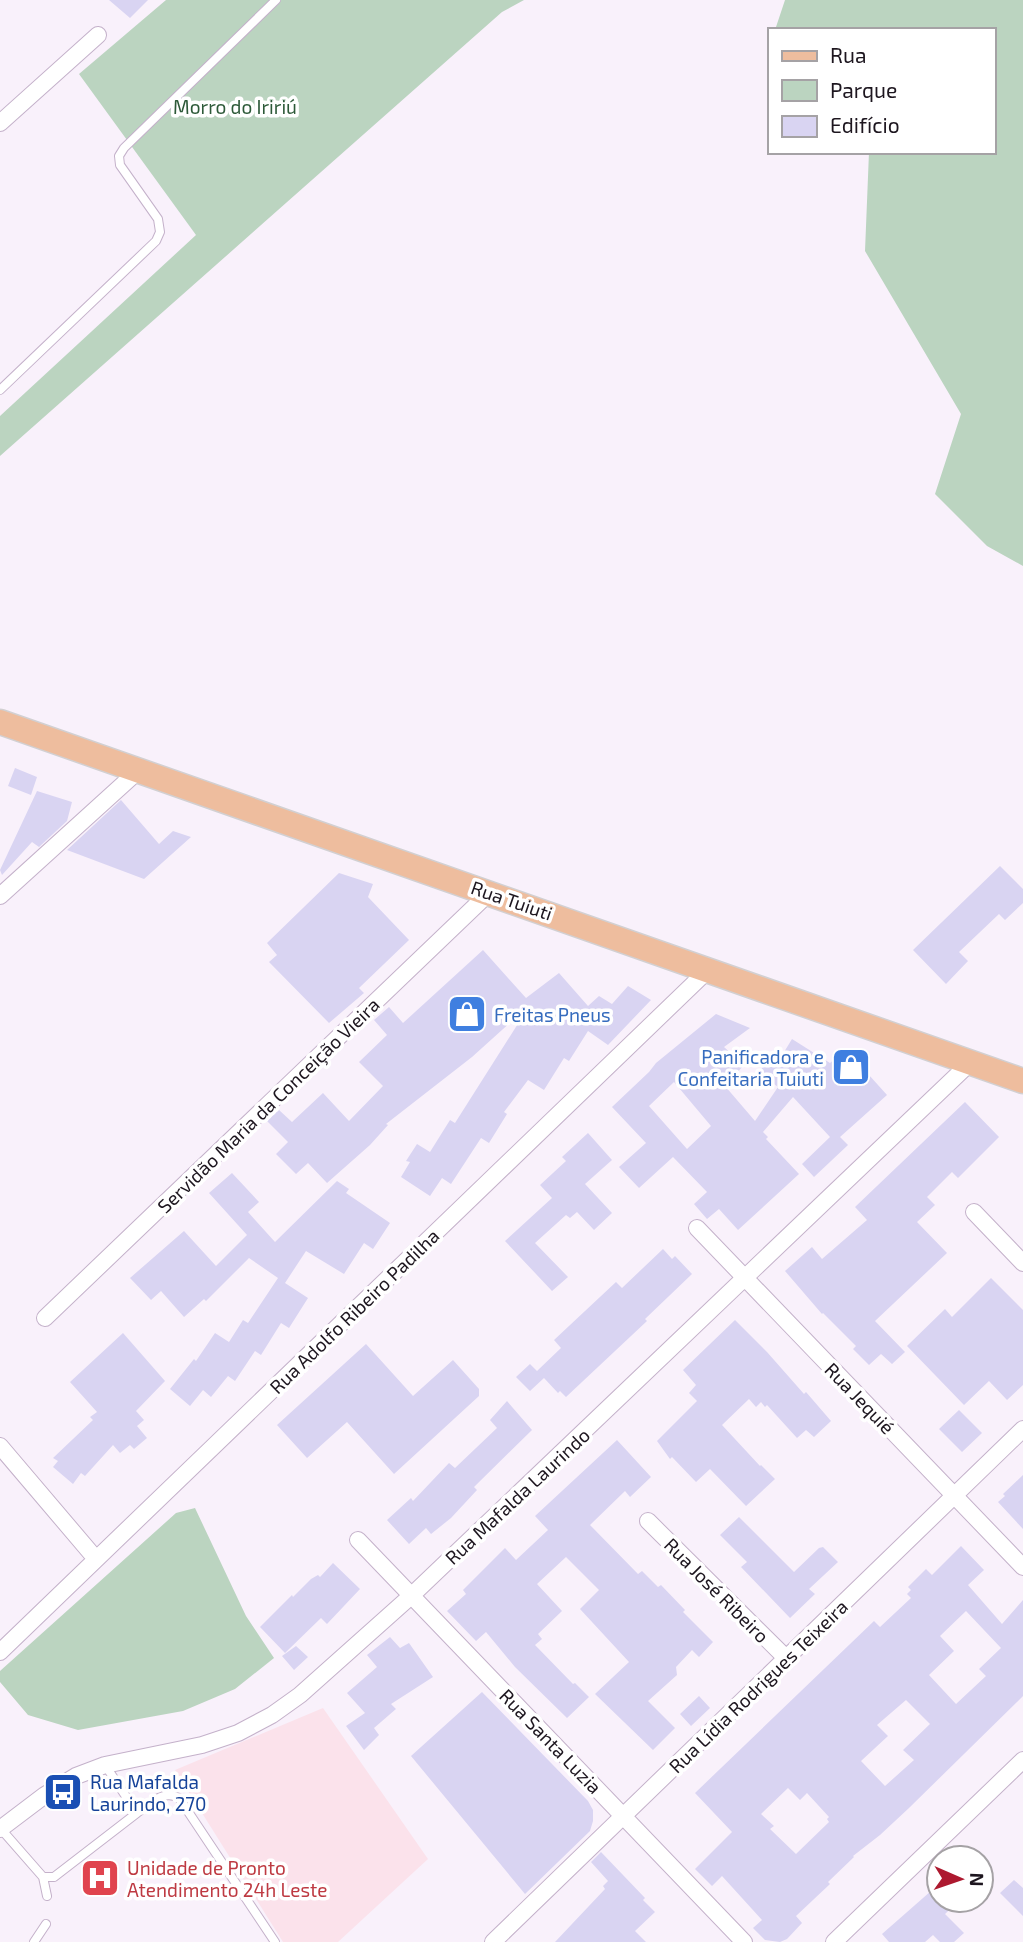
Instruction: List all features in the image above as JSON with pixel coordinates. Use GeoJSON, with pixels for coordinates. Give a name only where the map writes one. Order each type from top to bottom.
{"type":"FeatureCollection","features":[{"type":"Feature","properties":{"kind":"main road","name":"Rua Tuiuti"},"geometry":{"type":"LineString","coordinates":[[0,722],[1023,1081]]}},
{"type":"Feature","properties":{"kind":"street"},"geometry":{"type":"LineString","coordinates":[[0,123],[98,35]]}},
{"type":"Feature","properties":{"kind":"street"},"geometry":{"type":"LineString","coordinates":[[0,896],[139,770]]}},
{"type":"Feature","properties":{"kind":"street","name":"Servidão Maria da Conceição Vieira"},"geometry":{"type":"LineString","coordinates":[[45,1318],[490,892]]}},
{"type":"Feature","properties":{"kind":"street","name":"Rua Adolfo Ribeiro Padilha"},"geometry":{"type":"LineString","coordinates":[[0,1652],[708,970]]}},
{"type":"Feature","properties":{"kind":"street","name":"Rua Mafalda Laurindo"},"geometry":{"type":"LineString","coordinates":[[0,1829],[45,1795],[76,1776],[105,1765],[202,1745],[238,1733],[300,1695],[411,1596],[971,1062]]}},
{"type":"Feature","properties":{"kind":"street"},"geometry":{"type":"LineString","coordinates":[[974,1212],[1023,1263]]}},
{"type":"Feature","properties":{"kind":"street","name":"Rua Jequié"},"geometry":{"type":"LineString","coordinates":[[697,1228],[1023,1567]]}},
{"type":"Feature","properties":{"kind":"street","name":"Rua Lídia Rodrigues Teixeira"},"geometry":{"type":"LineString","coordinates":[[492,1942],[1023,1429]]}},
{"type":"Feature","properties":{"kind":"street"},"geometry":{"type":"LineString","coordinates":[[0,1446],[96,1559]]}},
{"type":"Feature","properties":{"kind":"street","name":"Rua José Ribeiro"},"geometry":{"type":"LineString","coordinates":[[648,1521],[786,1658]]}},
{"type":"Feature","properties":{"kind":"street","name":"Rua Santa Luzia"},"geometry":{"type":"LineString","coordinates":[[358,1540],[744,1942]]}},
{"type":"Feature","properties":{"kind":"street"},"geometry":{"type":"LineString","coordinates":[[834,1942],[1023,1760]]}},
{"type":"Feature","properties":{"kind":"lane"},"geometry":{"type":"LineString","coordinates":[[0,390],[156,240],[160,232],[158,219],[120,165],[119,156],[185,86],[276,0]]}},
{"type":"Feature","properties":{"kind":"lane"},"geometry":{"type":"LineString","coordinates":[[105,1765],[137,1813]]}},
{"type":"Feature","properties":{"kind":"lane"},"geometry":{"type":"LineString","coordinates":[[43,1877],[54,1877],[137,1813],[168,1794],[179,1798],[275,1942]]}},
{"type":"Feature","properties":{"kind":"lane"},"geometry":{"type":"LineString","coordinates":[[0,1829],[43,1877],[47,1896]]}},
{"type":"Feature","properties":{"kind":"lane"},"geometry":{"type":"LineString","coordinates":[[34,1942],[46,1924]]}},
{"type":"Feature","properties":{"kind":"shaded area"},"geometry":{"type":"Polygon","coordinates":[[[323,1708],[428,1859],[338,1942],[283,1942],[175,1770],[323,1708]]]}},
{"type":"Feature","properties":{"kind":"green space","name":"Morro do Iririú"},"geometry":{"type":"Polygon","coordinates":[[[166,0],[524,0],[502,12],[0,456],[0,416],[196,235],[79,74],[166,0]]]}},
{"type":"Feature","properties":{"kind":"green space"},"geometry":{"type":"Polygon","coordinates":[[[785,0],[1023,0],[1023,566],[987,546],[935,494],[961,414],[865,251],[869,154],[995,154],[995,28],[776,28],[785,0]]]}},
{"type":"Feature","properties":{"kind":"green space"},"geometry":{"type":"Polygon","coordinates":[[[195,1508],[246,1616],[274,1658],[235,1689],[183,1711],[78,1730],[28,1715],[0,1682],[0,1671],[176,1513],[195,1508]]]}},
{"type":"Feature","properties":{"kind":"building"},"geometry":{"type":"Polygon","coordinates":[[[109,0],[148,0],[130,18],[109,0]]]}},
{"type":"Feature","properties":{"kind":"building"},"geometry":{"type":"Polygon","coordinates":[[[15,768],[37,777],[31,795],[8,786],[15,768]]]}},
{"type":"Feature","properties":{"kind":"building"},"geometry":{"type":"Polygon","coordinates":[[[37,791],[72,802],[67,821],[39,847],[32,842],[2,875],[0,870],[37,791]]]}},
{"type":"Feature","properties":{"kind":"building"},"geometry":{"type":"Polygon","coordinates":[[[121,800],[159,844],[173,831],[191,837],[144,879],[67,850],[121,800]]]}},
{"type":"Feature","properties":{"kind":"building"},"geometry":{"type":"Polygon","coordinates":[[[1000,866],[1023,889],[1023,903],[1005,920],[999,914],[959,952],[968,961],[946,984],[913,950],[1000,866]]]}},
{"type":"Feature","properties":{"kind":"building"},"geometry":{"type":"Polygon","coordinates":[[[339,873],[373,884],[368,897],[409,940],[359,988],[364,993],[329,1023],[269,962],[277,955],[267,943],[339,873]]]}},
{"type":"Feature","properties":{"kind":"building"},"geometry":{"type":"Polygon","coordinates":[[[483,950],[526,998],[559,973],[588,1006],[599,996],[612,1004],[628,986],[651,1000],[608,1045],[588,1031],[569,1061],[564,1058],[544,1090],[528,1080],[504,1112],[507,1114],[489,1143],[481,1138],[451,1184],[442,1178],[430,1196],[401,1177],[410,1162],[406,1161],[417,1144],[430,1152],[450,1120],[455,1123],[526,1011],[386,1124],[388,1125],[370,1145],[327,1183],[308,1163],[296,1174],[276,1154],[288,1142],[267,1121],[279,1110],[292,1122],[323,1093],[349,1121],[383,1086],[359,1062],[387,1035],[374,1020],[389,1007],[403,1023],[483,950]]]}},
{"type":"Feature","properties":{"kind":"building"},"geometry":{"type":"Polygon","coordinates":[[[716,1014],[750,1028],[724,1047],[744,1065],[725,1086],[755,1121],[778,1087],[759,1073],[770,1056],[778,1062],[792,1039],[830,1063],[837,1057],[861,1082],[869,1075],[887,1095],[840,1137],[848,1145],[814,1177],[802,1164],[830,1137],[793,1097],[763,1132],[768,1137],[766,1139],[799,1174],[738,1230],[719,1209],[707,1219],[694,1204],[707,1192],[673,1157],[639,1188],[619,1167],[646,1143],[612,1107],[656,1063],[716,1014]],[[674,1082],[649,1106],[687,1149],[711,1126],[674,1082]]]}},
{"type":"Feature","properties":{"kind":"building"},"geometry":{"type":"Polygon","coordinates":[[[965,1102],[999,1137],[958,1178],[952,1172],[927,1197],[935,1205],[917,1222],[947,1253],[875,1321],[905,1352],[892,1364],[881,1354],[869,1365],[853,1349],[856,1346],[822,1314],[785,1271],[812,1247],[822,1259],[867,1220],[855,1207],[965,1102]]]}},
{"type":"Feature","properties":{"kind":"building"},"geometry":{"type":"Polygon","coordinates":[[[588,1133],[612,1160],[585,1184],[612,1213],[594,1230],[577,1212],[570,1218],[566,1215],[535,1243],[568,1277],[552,1291],[505,1241],[552,1198],[540,1185],[566,1161],[562,1157],[588,1133]]]}},
{"type":"Feature","properties":{"kind":"building"},"geometry":{"type":"Polygon","coordinates":[[[232,1173],[259,1202],[248,1212],[275,1242],[337,1181],[349,1189],[346,1193],[390,1223],[373,1249],[364,1243],[344,1274],[306,1251],[285,1283],[308,1298],[289,1328],[281,1323],[261,1355],[255,1351],[235,1381],[228,1376],[211,1397],[203,1390],[190,1406],[170,1389],[194,1359],[196,1361],[215,1333],[229,1342],[243,1320],[248,1323],[278,1278],[249,1258],[206,1301],[204,1299],[184,1317],[161,1291],[151,1300],[130,1278],[184,1231],[216,1266],[247,1235],[209,1193],[232,1173]]]}},
{"type":"Feature","properties":{"kind":"building"},"geometry":{"type":"Polygon","coordinates":[[[663,1249],[672,1259],[675,1256],[692,1274],[645,1319],[647,1321],[566,1397],[560,1391],[558,1393],[544,1378],[530,1391],[516,1377],[530,1364],[537,1371],[561,1348],[554,1340],[616,1282],[622,1288],[663,1249]]]}},
{"type":"Feature","properties":{"kind":"building"},"geometry":{"type":"Polygon","coordinates":[[[991,1278],[1023,1310],[1023,1385],[1007,1400],[989,1381],[964,1405],[907,1346],[945,1309],[952,1317],[991,1278]]]}},
{"type":"Feature","properties":{"kind":"building"},"geometry":{"type":"Polygon","coordinates":[[[735,1320],[831,1421],[814,1437],[806,1430],[797,1438],[767,1405],[765,1407],[761,1402],[756,1407],[749,1399],[722,1425],[775,1479],[746,1506],[710,1469],[696,1482],[672,1457],[670,1459],[657,1441],[697,1401],[689,1393],[696,1385],[683,1370],[735,1320]]]}},
{"type":"Feature","properties":{"kind":"building"},"geometry":{"type":"Polygon","coordinates":[[[123,1333],[165,1381],[136,1411],[144,1420],[137,1426],[147,1438],[134,1449],[130,1445],[120,1453],[113,1445],[85,1476],[81,1473],[73,1484],[53,1467],[58,1461],[53,1458],[93,1420],[90,1417],[97,1412],[70,1382],[123,1333]]]}},
{"type":"Feature","properties":{"kind":"building"},"geometry":{"type":"Polygon","coordinates":[[[366,1344],[413,1396],[453,1360],[479,1389],[479,1396],[394,1474],[347,1422],[307,1458],[277,1425],[366,1344]]]}},
{"type":"Feature","properties":{"kind":"building"},"geometry":{"type":"Polygon","coordinates":[[[507,1401],[532,1430],[474,1487],[477,1490],[451,1518],[431,1534],[426,1528],[409,1544],[387,1520],[411,1498],[413,1501],[449,1463],[455,1468],[497,1428],[490,1420],[507,1401]]]}},
{"type":"Feature","properties":{"kind":"building"},"geometry":{"type":"Polygon","coordinates":[[[959,1410],[982,1433],[962,1452],[939,1429],[959,1410]]]}},
{"type":"Feature","properties":{"kind":"building"},"geometry":{"type":"Polygon","coordinates":[[[617,1440],[651,1477],[630,1497],[625,1491],[590,1525],[638,1574],[642,1571],[658,1587],[661,1585],[713,1642],[699,1657],[692,1650],[676,1667],[677,1675],[648,1701],[675,1728],[653,1750],[595,1694],[629,1662],[580,1609],[599,1590],[566,1557],[537,1584],[562,1611],[538,1634],[542,1639],[535,1645],[589,1697],[567,1718],[515,1667],[486,1632],[476,1641],[447,1611],[466,1594],[463,1590],[505,1548],[516,1560],[548,1530],[535,1516],[617,1440]]]}},
{"type":"Feature","properties":{"kind":"building"},"geometry":{"type":"Polygon","coordinates":[[[1023,1475],[1023,1529],[998,1502],[1023,1475]]]}},
{"type":"Feature","properties":{"kind":"building"},"geometry":{"type":"Polygon","coordinates":[[[739,1517],[794,1572],[823,1547],[838,1562],[809,1589],[815,1594],[790,1618],[741,1567],[747,1562],[720,1535],[739,1517]]]}},
{"type":"Feature","properties":{"kind":"building"},"geometry":{"type":"Polygon","coordinates":[[[961,1546],[984,1570],[968,1585],[1002,1624],[1023,1600],[1023,1696],[909,1808],[853,1856],[828,1882],[830,1884],[796,1916],[802,1923],[787,1939],[780,1942],[765,1940],[753,1928],[762,1920],[722,1876],[712,1886],[695,1869],[732,1832],[695,1793],[874,1621],[880,1627],[911,1598],[907,1594],[911,1590],[908,1587],[926,1569],[932,1575],[961,1546]],[[966,1611],[940,1636],[954,1651],[929,1675],[956,1704],[986,1676],[979,1669],[1001,1648],[966,1611]],[[906,1700],[877,1725],[888,1736],[861,1761],[885,1786],[914,1760],[903,1750],[930,1724],[906,1700]],[[788,1788],[761,1814],[774,1826],[770,1829],[796,1854],[829,1822],[829,1817],[807,1793],[800,1800],[788,1788]]]}},
{"type":"Feature","properties":{"kind":"building"},"geometry":{"type":"Polygon","coordinates":[[[333,1563],[360,1589],[327,1624],[321,1618],[285,1653],[260,1627],[292,1595],[293,1597],[311,1579],[318,1575],[320,1577],[333,1563]]]}},
{"type":"Feature","properties":{"kind":"building"},"geometry":{"type":"Polygon","coordinates":[[[390,1637],[400,1648],[409,1643],[433,1677],[391,1704],[396,1709],[374,1728],[379,1735],[364,1750],[346,1726],[365,1713],[347,1693],[377,1667],[367,1655],[390,1637]]]}},
{"type":"Feature","properties":{"kind":"building"},"geometry":{"type":"Polygon","coordinates":[[[296,1646],[308,1657],[294,1670],[282,1656],[296,1646]]]}},
{"type":"Feature","properties":{"kind":"building"},"geometry":{"type":"Polygon","coordinates":[[[482,1692],[588,1801],[593,1810],[590,1831],[525,1894],[411,1756],[482,1692]]]}},
{"type":"Feature","properties":{"kind":"building"},"geometry":{"type":"Polygon","coordinates":[[[699,1696],[710,1708],[691,1726],[680,1714],[699,1696]]]}},
{"type":"Feature","properties":{"kind":"building"},"geometry":{"type":"Polygon","coordinates":[[[601,1852],[655,1912],[635,1931],[646,1942],[555,1942],[605,1889],[603,1886],[608,1881],[591,1862],[601,1852]]]}},
{"type":"Feature","properties":{"kind":"building"},"geometry":{"type":"Polygon","coordinates":[[[1014,1880],[1023,1888],[1023,1916],[1000,1893],[1014,1880]]]}},
{"type":"Feature","properties":{"kind":"building"},"geometry":{"type":"Polygon","coordinates":[[[925,1896],[925,1914],[945,1914],[964,1933],[954,1942],[940,1942],[933,1935],[925,1942],[889,1942],[882,1934],[925,1896]]]}},
{"type":"Feature","properties":{"kind":"place","name":"Freitas Pneus"},"geometry":{"type":"Point","coordinates":[467,1014]}},
{"type":"Feature","properties":{"kind":"place","name":"Panificadora e Confeitaria Tuiuti"},"geometry":{"type":"Point","coordinates":[851,1067]}},
{"type":"Feature","properties":{"kind":"place","name":"Rua Mafalda Laurindo, 270"},"geometry":{"type":"Point","coordinates":[63,1792]}},
{"type":"Feature","properties":{"kind":"place","name":"Unidade de Pronto Atendimento 24h Leste"},"geometry":{"type":"Point","coordinates":[100,1878]}}]}
